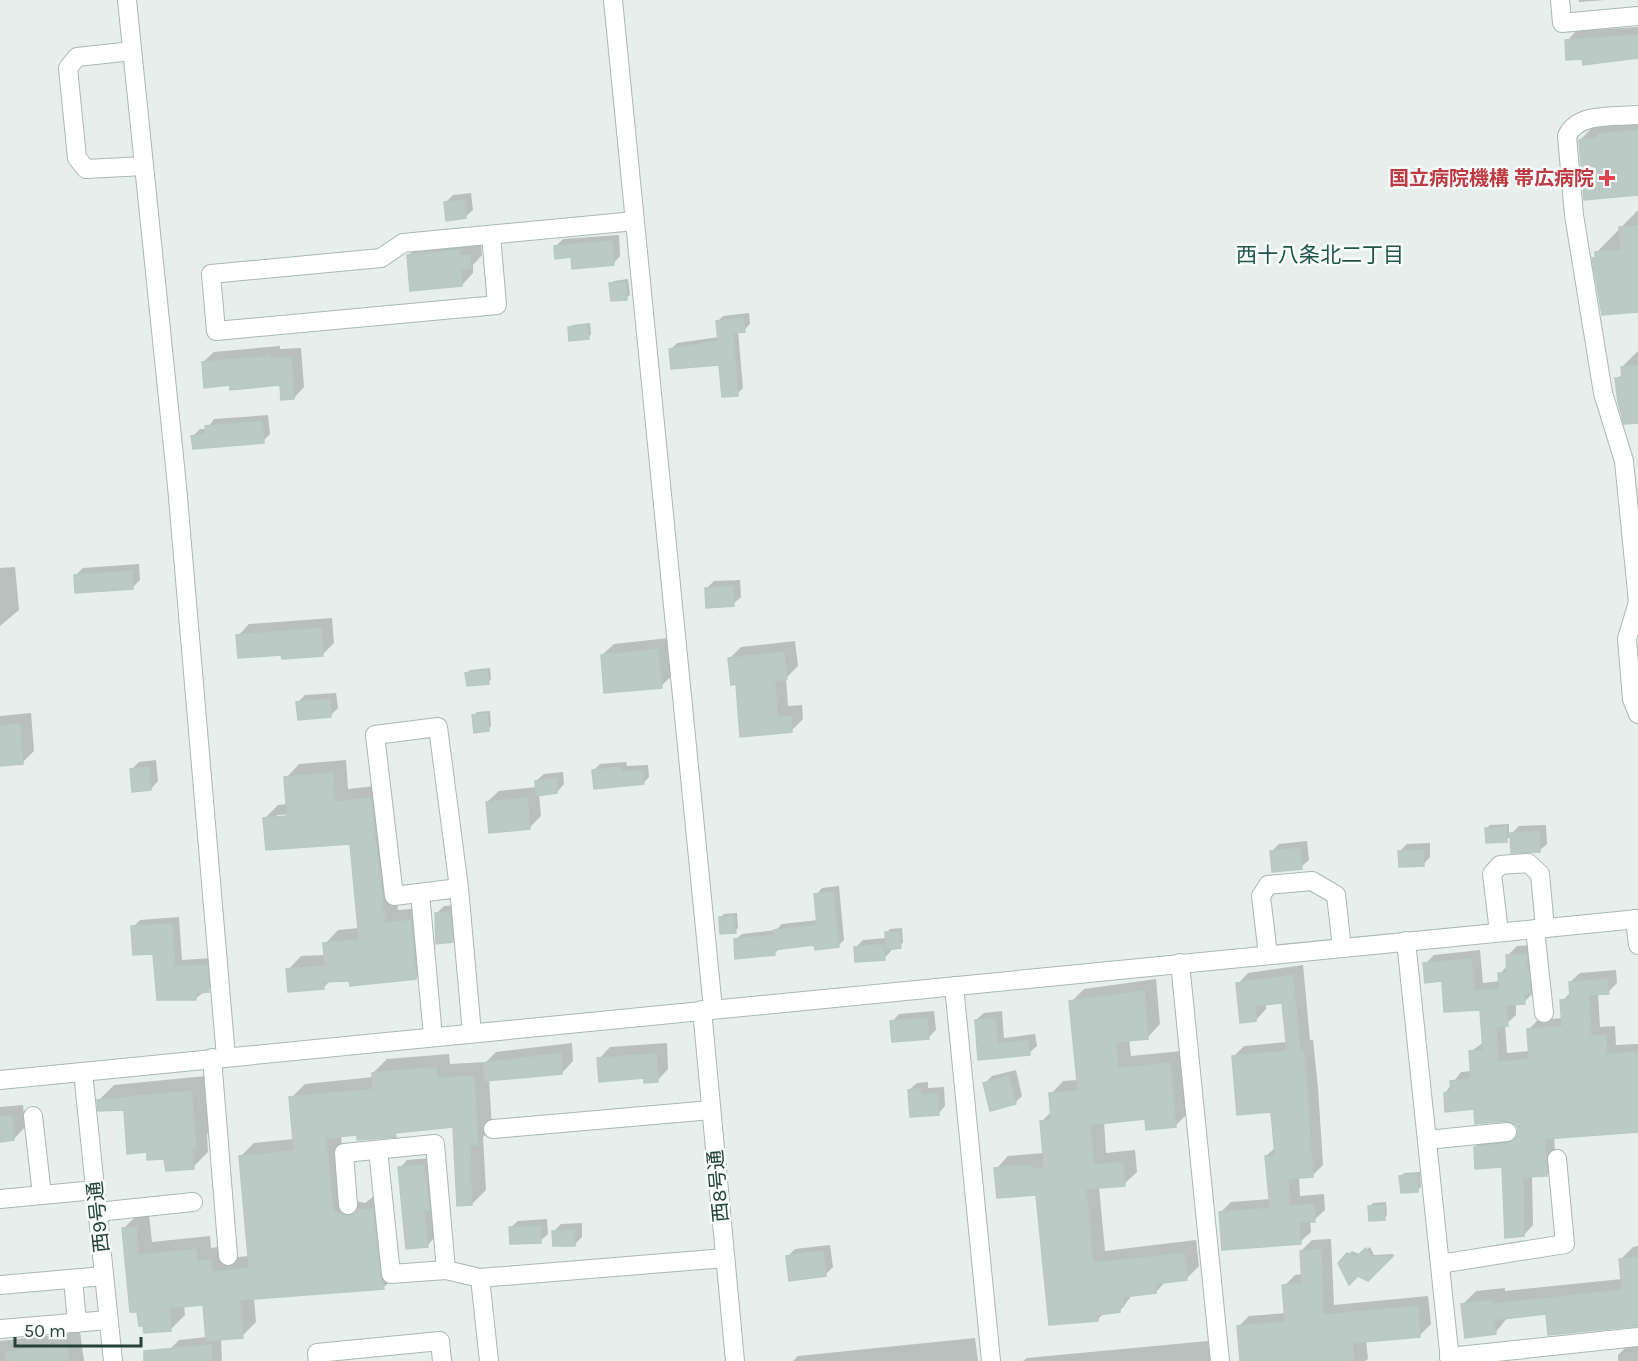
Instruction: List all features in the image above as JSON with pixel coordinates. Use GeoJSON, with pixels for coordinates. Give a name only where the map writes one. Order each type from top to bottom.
{"type":"FeatureCollection","features":[{"type":"Feature","properties":{"kind":"street"},"geometry":{"type":"LineString","coordinates":[[127,0],[177,486],[219,1058],[228,1256]]}},
{"type":"Feature","properties":{"kind":"street","name":"西8号通"},"geometry":{"type":"LineString","coordinates":[[613,0],[707,1010],[711,1110],[735,1361]]}},
{"type":"Feature","properties":{"kind":"street"},"geometry":{"type":"LineString","coordinates":[[1560,0],[1562,23],[1638,16]]}},
{"type":"Feature","properties":{"kind":"street"},"geometry":{"type":"LineString","coordinates":[[132,51],[76,57],[68,68],[76,158],[86,169],[144,166]]}},
{"type":"Feature","properties":{"kind":"street"},"geometry":{"type":"LineString","coordinates":[[1638,115],[1582,120],[1571,127],[1567,136],[1574,215],[1603,393],[1624,461],[1638,602],[1627,639],[1632,699],[1638,714]]}},
{"type":"Feature","properties":{"kind":"street"},"geometry":{"type":"LineString","coordinates":[[491,235],[497,305],[216,331],[211,274],[381,258],[403,243],[635,221]]}},
{"type":"Feature","properties":{"kind":"street"},"geometry":{"type":"LineString","coordinates":[[459,888],[394,896],[375,735],[438,727],[459,888],[472,1033]]}},
{"type":"Feature","properties":{"kind":"street"},"geometry":{"type":"LineString","coordinates":[[1499,932],[1492,874],[1500,865],[1528,863],[1540,874],[1544,1013]]}},
{"type":"Feature","properties":{"kind":"street"},"geometry":{"type":"LineString","coordinates":[[1268,955],[1261,896],[1268,885],[1312,881],[1336,895],[1342,948]]}},
{"type":"Feature","properties":{"kind":"street"},"geometry":{"type":"LineString","coordinates":[[420,893],[433,1037]]}},
{"type":"Feature","properties":{"kind":"street"},"geometry":{"type":"LineString","coordinates":[[0,1080],[1637,919],[1638,945]]}},
{"type":"Feature","properties":{"kind":"street"},"geometry":{"type":"LineString","coordinates":[[1406,941],[1450,1359],[1638,1337]]}},
{"type":"Feature","properties":{"kind":"street"},"geometry":{"type":"LineString","coordinates":[[1180,963],[1220,1361]]}},
{"type":"Feature","properties":{"kind":"street"},"geometry":{"type":"LineString","coordinates":[[954,986],[991,1361]]}},
{"type":"Feature","properties":{"kind":"street","name":"西9号通"},"geometry":{"type":"LineString","coordinates":[[83,1072],[112,1361]]}},
{"type":"Feature","properties":{"kind":"street"},"geometry":{"type":"LineString","coordinates":[[493,1129],[711,1110]]}},
{"type":"Feature","properties":{"kind":"street"},"geometry":{"type":"LineString","coordinates":[[33,1116],[42,1195]]}},
{"type":"Feature","properties":{"kind":"street"},"geometry":{"type":"LineString","coordinates":[[1427,1140],[1507,1132]]}},
{"type":"Feature","properties":{"kind":"street"},"geometry":{"type":"LineString","coordinates":[[348,1205],[344,1153],[435,1144],[446,1270]]}},
{"type":"Feature","properties":{"kind":"street"},"geometry":{"type":"LineString","coordinates":[[378,1150],[391,1274],[446,1270],[480,1278],[725,1258]]}},
{"type":"Feature","properties":{"kind":"street"},"geometry":{"type":"LineString","coordinates":[[1440,1264],[1565,1244],[1557,1159]]}},
{"type":"Feature","properties":{"kind":"street"},"geometry":{"type":"LineString","coordinates":[[0,1199],[95,1190]]}},
{"type":"Feature","properties":{"kind":"street"},"geometry":{"type":"LineString","coordinates":[[97,1212],[193,1202]]}},
{"type":"Feature","properties":{"kind":"street"},"geometry":{"type":"LineString","coordinates":[[0,1285],[104,1276]]}},
{"type":"Feature","properties":{"kind":"street"},"geometry":{"type":"LineString","coordinates":[[480,1278],[489,1361]]}},
{"type":"Feature","properties":{"kind":"street"},"geometry":{"type":"LineString","coordinates":[[73,1279],[77,1323]]}},
{"type":"Feature","properties":{"kind":"street"},"geometry":{"type":"LineString","coordinates":[[0,1329],[108,1320]]}},
{"type":"Feature","properties":{"kind":"street"},"geometry":{"type":"LineString","coordinates":[[318,1361],[317,1353],[440,1341],[442,1361]]}},
{"type":"Feature","properties":{"kind":"building"},"geometry":{"type":"Polygon","coordinates":[[[1638,35],[1638,58],[1583,65],[1582,59],[1566,60],[1565,40],[1638,35]]]}},
{"type":"Feature","properties":{"kind":"building","name":"国立病院機構 帯広病院"},"geometry":{"type":"Polygon","coordinates":[[[1638,130],[1638,195],[1584,200],[1579,140],[1598,138],[1598,134],[1638,130]]]}},
{"type":"Feature","properties":{"kind":"building"},"geometry":{"type":"Polygon","coordinates":[[[464,200],[466,218],[446,221],[444,202],[464,200]]]}},
{"type":"Feature","properties":{"kind":"building","name":"国立病院機構 帯広病院"},"geometry":{"type":"Polygon","coordinates":[[[1638,226],[1638,312],[1602,315],[1592,258],[1595,258],[1595,252],[1621,250],[1619,227],[1638,226]]]}},
{"type":"Feature","properties":{"kind":"building"},"geometry":{"type":"Polygon","coordinates":[[[612,241],[614,265],[572,269],[571,257],[555,259],[554,246],[612,241]]]}},
{"type":"Feature","properties":{"kind":"building"},"geometry":{"type":"Polygon","coordinates":[[[460,250],[460,256],[470,255],[471,268],[461,269],[462,286],[410,291],[407,255],[460,250]]]}},
{"type":"Feature","properties":{"kind":"building"},"geometry":{"type":"Polygon","coordinates":[[[625,282],[627,300],[611,301],[609,283],[625,282]]]}},
{"type":"Feature","properties":{"kind":"building"},"geometry":{"type":"Polygon","coordinates":[[[743,318],[745,332],[733,333],[738,396],[722,397],[719,365],[671,369],[669,349],[718,341],[716,321],[743,318]]]}},
{"type":"Feature","properties":{"kind":"building"},"geometry":{"type":"Polygon","coordinates":[[[587,325],[589,339],[569,341],[568,327],[587,325]]]}},
{"type":"Feature","properties":{"kind":"building"},"geometry":{"type":"Polygon","coordinates":[[[270,356],[270,359],[291,357],[294,399],[281,400],[280,385],[230,390],[230,385],[204,388],[202,362],[270,356]]]}},
{"type":"Feature","properties":{"kind":"building"},"geometry":{"type":"Polygon","coordinates":[[[1638,365],[1638,423],[1624,424],[1615,378],[1622,378],[1621,367],[1638,365]]]}},
{"type":"Feature","properties":{"kind":"building"},"geometry":{"type":"Polygon","coordinates":[[[262,421],[264,443],[193,449],[191,436],[206,434],[205,426],[262,421]]]}},
{"type":"Feature","properties":{"kind":"building"},"geometry":{"type":"Polygon","coordinates":[[[132,571],[133,589],[75,593],[74,575],[132,571]]]}},
{"type":"Feature","properties":{"kind":"building"},"geometry":{"type":"Polygon","coordinates":[[[733,586],[734,606],[706,608],[705,588],[733,586]]]}},
{"type":"Feature","properties":{"kind":"building"},"geometry":{"type":"Polygon","coordinates":[[[321,628],[323,656],[282,659],[281,655],[238,658],[236,635],[321,628]]]}},
{"type":"Feature","properties":{"kind":"building"},"geometry":{"type":"Polygon","coordinates":[[[658,649],[662,688],[604,693],[601,655],[658,649]]]}},
{"type":"Feature","properties":{"kind":"building"},"geometry":{"type":"Polygon","coordinates":[[[784,652],[787,679],[775,681],[777,717],[791,716],[792,732],[740,737],[736,684],[731,685],[728,658],[784,652]]]}},
{"type":"Feature","properties":{"kind":"building"},"geometry":{"type":"Polygon","coordinates":[[[487,670],[489,684],[467,686],[465,673],[487,670]]]}},
{"type":"Feature","properties":{"kind":"building"},"geometry":{"type":"Polygon","coordinates":[[[330,699],[331,717],[298,720],[296,702],[330,699]]]}},
{"type":"Feature","properties":{"kind":"building"},"geometry":{"type":"Polygon","coordinates":[[[487,713],[489,731],[474,733],[472,715],[487,713]]]}},
{"type":"Feature","properties":{"kind":"building"},"geometry":{"type":"Polygon","coordinates":[[[20,724],[23,764],[0,766],[0,726],[20,724]]]}},
{"type":"Feature","properties":{"kind":"building"},"geometry":{"type":"Polygon","coordinates":[[[149,767],[151,790],[132,792],[130,769],[149,767]]]}},
{"type":"Feature","properties":{"kind":"building"},"geometry":{"type":"Polygon","coordinates":[[[621,767],[621,772],[643,770],[644,784],[594,789],[592,770],[621,767]]]}},
{"type":"Feature","properties":{"kind":"building"},"geometry":{"type":"Polygon","coordinates":[[[333,773],[335,802],[371,798],[385,923],[411,920],[416,979],[350,986],[349,981],[323,982],[324,989],[288,992],[286,969],[325,966],[323,943],[359,940],[350,844],[266,850],[263,818],[287,816],[284,777],[333,773]]]}},
{"type":"Feature","properties":{"kind":"building"},"geometry":{"type":"Polygon","coordinates":[[[556,778],[557,793],[536,796],[535,781],[556,778]]]}},
{"type":"Feature","properties":{"kind":"building"},"geometry":{"type":"Polygon","coordinates":[[[527,798],[530,829],[489,833],[486,802],[527,798]]]}},
{"type":"Feature","properties":{"kind":"building"},"geometry":{"type":"Polygon","coordinates":[[[1506,827],[1507,842],[1486,843],[1485,828],[1506,827]]]}},
{"type":"Feature","properties":{"kind":"building"},"geometry":{"type":"Polygon","coordinates":[[[1539,831],[1540,852],[1511,853],[1510,833],[1539,831]]]}},
{"type":"Feature","properties":{"kind":"building"},"geometry":{"type":"Polygon","coordinates":[[[1300,848],[1302,869],[1272,872],[1270,851],[1300,848]]]}},
{"type":"Feature","properties":{"kind":"building"},"geometry":{"type":"Polygon","coordinates":[[[1423,850],[1424,866],[1399,867],[1398,851],[1423,850]]]}},
{"type":"Feature","properties":{"kind":"building"},"geometry":{"type":"Polygon","coordinates":[[[833,892],[839,947],[815,950],[814,945],[774,950],[775,955],[735,959],[734,939],[774,935],[774,930],[817,925],[814,894],[833,892]]]}},
{"type":"Feature","properties":{"kind":"building"},"geometry":{"type":"Polygon","coordinates":[[[450,912],[453,942],[436,944],[435,913],[450,912]]]}},
{"type":"Feature","properties":{"kind":"building"},"geometry":{"type":"Polygon","coordinates":[[[734,916],[736,933],[720,934],[719,917],[734,916]]]}},
{"type":"Feature","properties":{"kind":"building"},"geometry":{"type":"Polygon","coordinates":[[[172,924],[175,966],[207,965],[209,992],[196,993],[196,1000],[157,1000],[153,954],[133,955],[131,926],[172,924]]]}},
{"type":"Feature","properties":{"kind":"building"},"geometry":{"type":"Polygon","coordinates":[[[899,931],[901,948],[886,950],[885,932],[899,931]]]}},
{"type":"Feature","properties":{"kind":"building"},"geometry":{"type":"Polygon","coordinates":[[[883,944],[885,960],[855,962],[854,947],[883,944]]]}},
{"type":"Feature","properties":{"kind":"building"},"geometry":{"type":"Polygon","coordinates":[[[1526,954],[1531,993],[1524,994],[1525,1004],[1506,1005],[1508,1026],[1496,1027],[1498,1062],[1529,1059],[1527,1029],[1562,1026],[1560,1000],[1570,999],[1569,982],[1607,979],[1609,994],[1589,995],[1591,1036],[1606,1035],[1607,1054],[1637,1052],[1638,1132],[1545,1139],[1547,1176],[1523,1177],[1524,1236],[1505,1238],[1502,1167],[1475,1169],[1474,1147],[1509,1143],[1517,1137],[1518,1130],[1516,1125],[1506,1121],[1475,1124],[1474,1109],[1445,1112],[1444,1093],[1451,1092],[1450,1081],[1471,1079],[1469,1051],[1483,1050],[1480,1010],[1444,1012],[1442,981],[1425,983],[1423,963],[1471,959],[1474,991],[1499,989],[1498,973],[1507,973],[1506,955],[1526,954]]]}},
{"type":"Feature","properties":{"kind":"building"},"geometry":{"type":"Polygon","coordinates":[[[1293,975],[1300,1050],[1303,1050],[1308,1099],[1313,1177],[1288,1179],[1290,1206],[1314,1204],[1315,1222],[1299,1222],[1301,1244],[1222,1250],[1219,1212],[1270,1208],[1265,1156],[1275,1156],[1271,1112],[1237,1115],[1232,1056],[1287,1051],[1282,1003],[1255,1006],[1256,1021],[1240,1023],[1236,983],[1293,975]]]}},
{"type":"Feature","properties":{"kind":"building"},"geometry":{"type":"Polygon","coordinates":[[[1144,991],[1148,1039],[1116,1042],[1118,1068],[1170,1063],[1176,1127],[1146,1130],[1145,1119],[1090,1125],[1094,1165],[1123,1162],[1125,1186],[1086,1189],[1093,1263],[1184,1253],[1187,1280],[1155,1284],[1156,1293],[1123,1297],[1124,1306],[1120,1306],[1120,1312],[1098,1315],[1098,1321],[1049,1325],[1036,1195],[997,1198],[994,1168],[1031,1165],[1032,1169],[1044,1167],[1040,1121],[1051,1120],[1049,1093],[1078,1091],[1069,1001],[1144,991]]]}},
{"type":"Feature","properties":{"kind":"building"},"geometry":{"type":"Polygon","coordinates":[[[927,1018],[929,1039],[892,1042],[890,1021],[927,1018]]]}},
{"type":"Feature","properties":{"kind":"building"},"geometry":{"type":"Polygon","coordinates":[[[995,1018],[998,1044],[1028,1040],[1030,1055],[978,1060],[975,1020],[995,1018]]]}},
{"type":"Feature","properties":{"kind":"building"},"geometry":{"type":"Polygon","coordinates":[[[561,1053],[562,1074],[485,1081],[483,1063],[561,1053]]]}},
{"type":"Feature","properties":{"kind":"building"},"geometry":{"type":"Polygon","coordinates":[[[656,1054],[658,1082],[644,1083],[644,1078],[599,1082],[597,1058],[656,1054]]]}},
{"type":"Feature","properties":{"kind":"building"},"geometry":{"type":"Polygon","coordinates":[[[436,1067],[437,1078],[474,1076],[478,1145],[470,1145],[472,1205],[457,1206],[453,1127],[395,1133],[396,1137],[357,1140],[357,1135],[326,1138],[333,1212],[349,1216],[358,1210],[373,1209],[380,1275],[384,1289],[240,1300],[243,1338],[206,1341],[203,1305],[169,1308],[171,1331],[144,1333],[143,1326],[139,1326],[137,1312],[130,1312],[122,1228],[136,1227],[138,1255],[196,1249],[197,1261],[211,1260],[212,1272],[249,1268],[239,1156],[294,1151],[289,1097],[373,1089],[372,1073],[436,1067]]]}},
{"type":"Feature","properties":{"kind":"building"},"geometry":{"type":"Polygon","coordinates":[[[1008,1076],[1016,1104],[990,1111],[983,1083],[1008,1076]]]}},
{"type":"Feature","properties":{"kind":"building"},"geometry":{"type":"Polygon","coordinates":[[[921,1088],[921,1095],[937,1094],[939,1115],[910,1117],[908,1090],[921,1088]]]}},
{"type":"Feature","properties":{"kind":"building"},"geometry":{"type":"Polygon","coordinates":[[[191,1091],[196,1147],[192,1148],[194,1169],[166,1171],[164,1159],[147,1160],[147,1152],[127,1154],[124,1110],[98,1111],[97,1100],[191,1091]]]}},
{"type":"Feature","properties":{"kind":"building"},"geometry":{"type":"Polygon","coordinates":[[[12,1116],[14,1140],[0,1142],[0,1117],[12,1116]]]}},
{"type":"Feature","properties":{"kind":"building"},"geometry":{"type":"Polygon","coordinates":[[[424,1165],[429,1210],[424,1210],[428,1247],[406,1249],[398,1167],[424,1165]]]}},
{"type":"Feature","properties":{"kind":"building"},"geometry":{"type":"Polygon","coordinates":[[[1417,1174],[1418,1192],[1401,1193],[1399,1176],[1417,1174]]]}},
{"type":"Feature","properties":{"kind":"building"},"geometry":{"type":"Polygon","coordinates":[[[1384,1205],[1385,1220],[1369,1221],[1368,1206],[1384,1205]]]}},
{"type":"Feature","properties":{"kind":"building"},"geometry":{"type":"Polygon","coordinates":[[[540,1226],[541,1243],[510,1244],[509,1227],[540,1226]]]}},
{"type":"Feature","properties":{"kind":"building"},"geometry":{"type":"Polygon","coordinates":[[[575,1230],[575,1246],[553,1246],[552,1231],[575,1230]]]}},
{"type":"Feature","properties":{"kind":"building"},"geometry":{"type":"Polygon","coordinates":[[[1366,1248],[1371,1257],[1393,1256],[1368,1281],[1358,1276],[1349,1285],[1338,1263],[1347,1253],[1356,1257],[1366,1248]]]}},
{"type":"Feature","properties":{"kind":"building"},"geometry":{"type":"Polygon","coordinates":[[[1321,1249],[1323,1315],[1418,1306],[1420,1337],[1352,1343],[1354,1361],[1240,1361],[1237,1326],[1285,1322],[1282,1285],[1302,1284],[1300,1251],[1321,1249]]]}},
{"type":"Feature","properties":{"kind":"building"},"geometry":{"type":"Polygon","coordinates":[[[823,1251],[826,1276],[789,1281],[786,1256],[823,1251]]]}},
{"type":"Feature","properties":{"kind":"building"},"geometry":{"type":"Polygon","coordinates":[[[1638,1257],[1638,1326],[1548,1335],[1546,1314],[1494,1320],[1496,1334],[1465,1338],[1461,1304],[1492,1300],[1492,1304],[1622,1290],[1619,1259],[1638,1257]]]}},
{"type":"Feature","properties":{"kind":"building"},"geometry":{"type":"Polygon","coordinates":[[[67,1345],[69,1361],[6,1361],[5,1352],[67,1345]]]}},
{"type":"Feature","properties":{"kind":"building"},"geometry":{"type":"Polygon","coordinates":[[[211,1345],[212,1361],[144,1361],[144,1351],[211,1345]]]}},
{"type":"Feature","properties":{"kind":"place","name":"国立病院機構 帯広病院"},"geometry":{"type":"Point","coordinates":[1607,178]}},
{"type":"Feature","properties":{"kind":"district","name":"西十八条北二丁目"},"geometry":{"type":"Point","coordinates":[1320,255]}}]}
